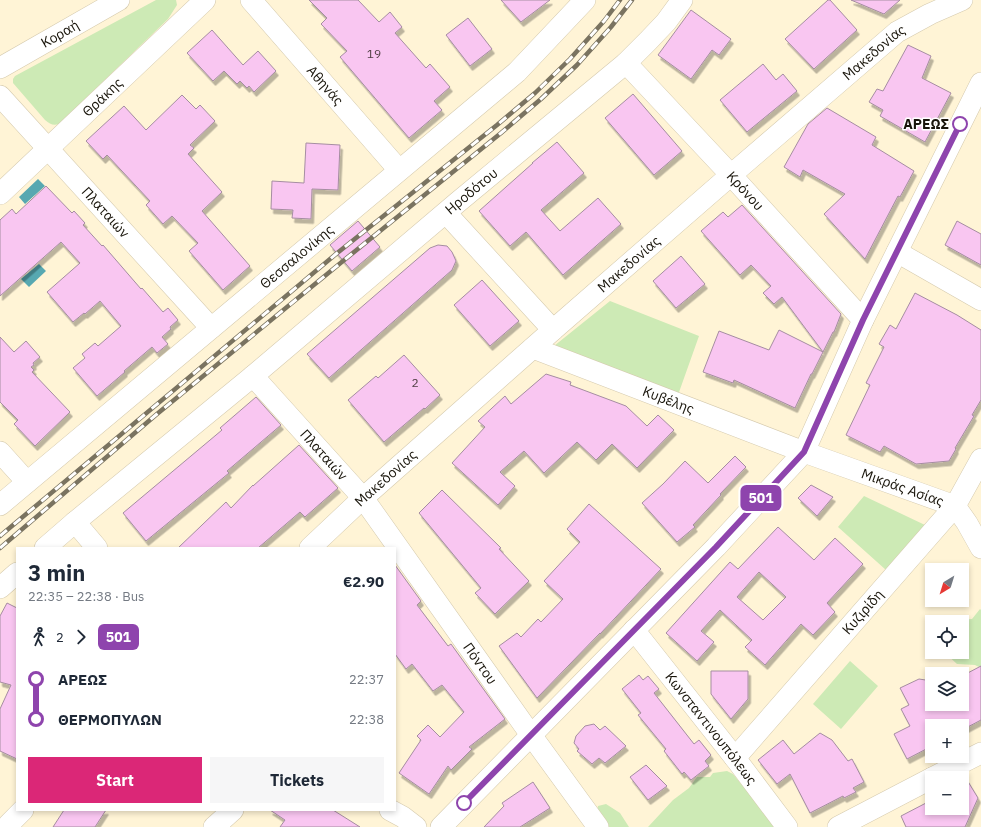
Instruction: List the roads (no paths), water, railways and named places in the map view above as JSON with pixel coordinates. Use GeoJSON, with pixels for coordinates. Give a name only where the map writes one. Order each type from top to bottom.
{"type":"FeatureCollection","features":[{"type":"Feature","properties":{"kind":"street","name":"Κοραή"},"geometry":{"type":"LineString","coordinates":[[0,68],[119,0]]}},
{"type":"Feature","properties":{"kind":"street","name":"Θράκης"},"geometry":{"type":"LineString","coordinates":[[0,194],[47,148],[206,0]]}},
{"type":"Feature","properties":{"kind":"street","name":"Αθηνάς"},"geometry":{"type":"LineString","coordinates":[[251,0],[399,170]]}},
{"type":"Feature","properties":{"kind":"street","name":"Ηροδότου"},"geometry":{"type":"LineString","coordinates":[[253,376],[446,212],[626,63],[666,22],[682,0]]}},
{"type":"Feature","properties":{"kind":"street","name":"Μακεδονίας"},"geometry":{"type":"LineString","coordinates":[[311,547],[363,498],[553,330],[897,32],[930,14],[962,0]]}},
{"type":"Feature","properties":{"kind":"street","name":"Θεσσαλονίκης"},"geometry":{"type":"LineString","coordinates":[[0,505],[517,72],[581,2]]}},
{"type":"Feature","properties":{"kind":"street","name":"Κρόνου"},"geometry":{"type":"LineString","coordinates":[[626,63],[731,175],[863,320]]}},
{"type":"Feature","properties":{"kind":"street"},"geometry":{"type":"LineString","coordinates":[[441,827],[716,547],[804,452],[863,320],[981,83]]}},
{"type":"Feature","properties":{"kind":"street","name":"Πλαταιών"},"geometry":{"type":"LineString","coordinates":[[0,96],[211,328]]}},
{"type":"Feature","properties":{"kind":"street"},"geometry":{"type":"LineString","coordinates":[[446,212],[553,330]]}},
{"type":"Feature","properties":{"kind":"street"},"geometry":{"type":"LineString","coordinates":[[896,252],[981,300]]}},
{"type":"Feature","properties":{"kind":"street","name":"Κυβέλης"},"geometry":{"type":"LineString","coordinates":[[533,348],[804,452]]}},
{"type":"Feature","properties":{"kind":"street","name":"Πλαταιών"},"geometry":{"type":"LineString","coordinates":[[253,376],[363,498]]}},
{"type":"Feature","properties":{"kind":"street"},"geometry":{"type":"LineString","coordinates":[[46,547],[74,522],[253,376]]}},
{"type":"Feature","properties":{"kind":"street"},"geometry":{"type":"LineString","coordinates":[[0,452],[27,482]]}},
{"type":"Feature","properties":{"kind":"street","name":"Μικράς Ασίας"},"geometry":{"type":"LineString","coordinates":[[804,452],[956,506],[981,548]]}},
{"type":"Feature","properties":{"kind":"street","name":"Κυζιρίδη"},"geometry":{"type":"LineString","coordinates":[[735,758],[956,506],[981,459]]}},
{"type":"Feature","properties":{"kind":"street","name":"Πόντου"},"geometry":{"type":"LineString","coordinates":[[363,498],[598,827]]}},
{"type":"Feature","properties":{"kind":"street"},"geometry":{"type":"LineString","coordinates":[[74,522],[96,547]]}},
{"type":"Feature","properties":{"kind":"street"},"geometry":{"type":"LineString","coordinates":[[0,588],[16,574]]}},
{"type":"Feature","properties":{"kind":"street","name":"Κωνσταντινουπόλεως"},"geometry":{"type":"LineString","coordinates":[[634,630],[735,758],[787,827]]}},
{"type":"Feature","properties":{"kind":"street"},"geometry":{"type":"LineString","coordinates":[[946,771],[981,753]]}},
{"type":"Feature","properties":{"kind":"street"},"geometry":{"type":"LineString","coordinates":[[838,827],[925,782]]}},
{"type":"Feature","properties":{"kind":"street"},"geometry":{"type":"LineString","coordinates":[[6,827],[22,811]]}},
{"type":"Feature","properties":{"kind":"street"},"geometry":{"type":"LineString","coordinates":[[214,827],[232,811]]}},
{"type":"Feature","properties":{"kind":"street"},"geometry":{"type":"LineString","coordinates":[[392,811],[416,827]]}},
{"type":"Feature","properties":{"kind":"water"},"geometry":{"type":"Polygon","coordinates":[[[38,179],[45,186],[25,204],[19,197],[38,179]]]}},
{"type":"Feature","properties":{"kind":"water"},"geometry":{"type":"Polygon","coordinates":[[[39,264],[46,271],[29,287],[21,279],[39,264]]]}},
{"type":"Feature","properties":{"kind":"railway"},"geometry":{"type":"LineString","coordinates":[[0,536],[336,254],[535,93],[570,59],[604,21],[620,0]]}},
{"type":"Feature","properties":{"kind":"railway"},"geometry":{"type":"LineString","coordinates":[[0,548],[157,414],[541,99],[577,65],[611,27],[632,0]]}},
{"type":"Feature","properties":{"kind":"place","name":"ΑΡΕΩΣ"},"geometry":{"type":"Point","coordinates":[960,124]}}]}
